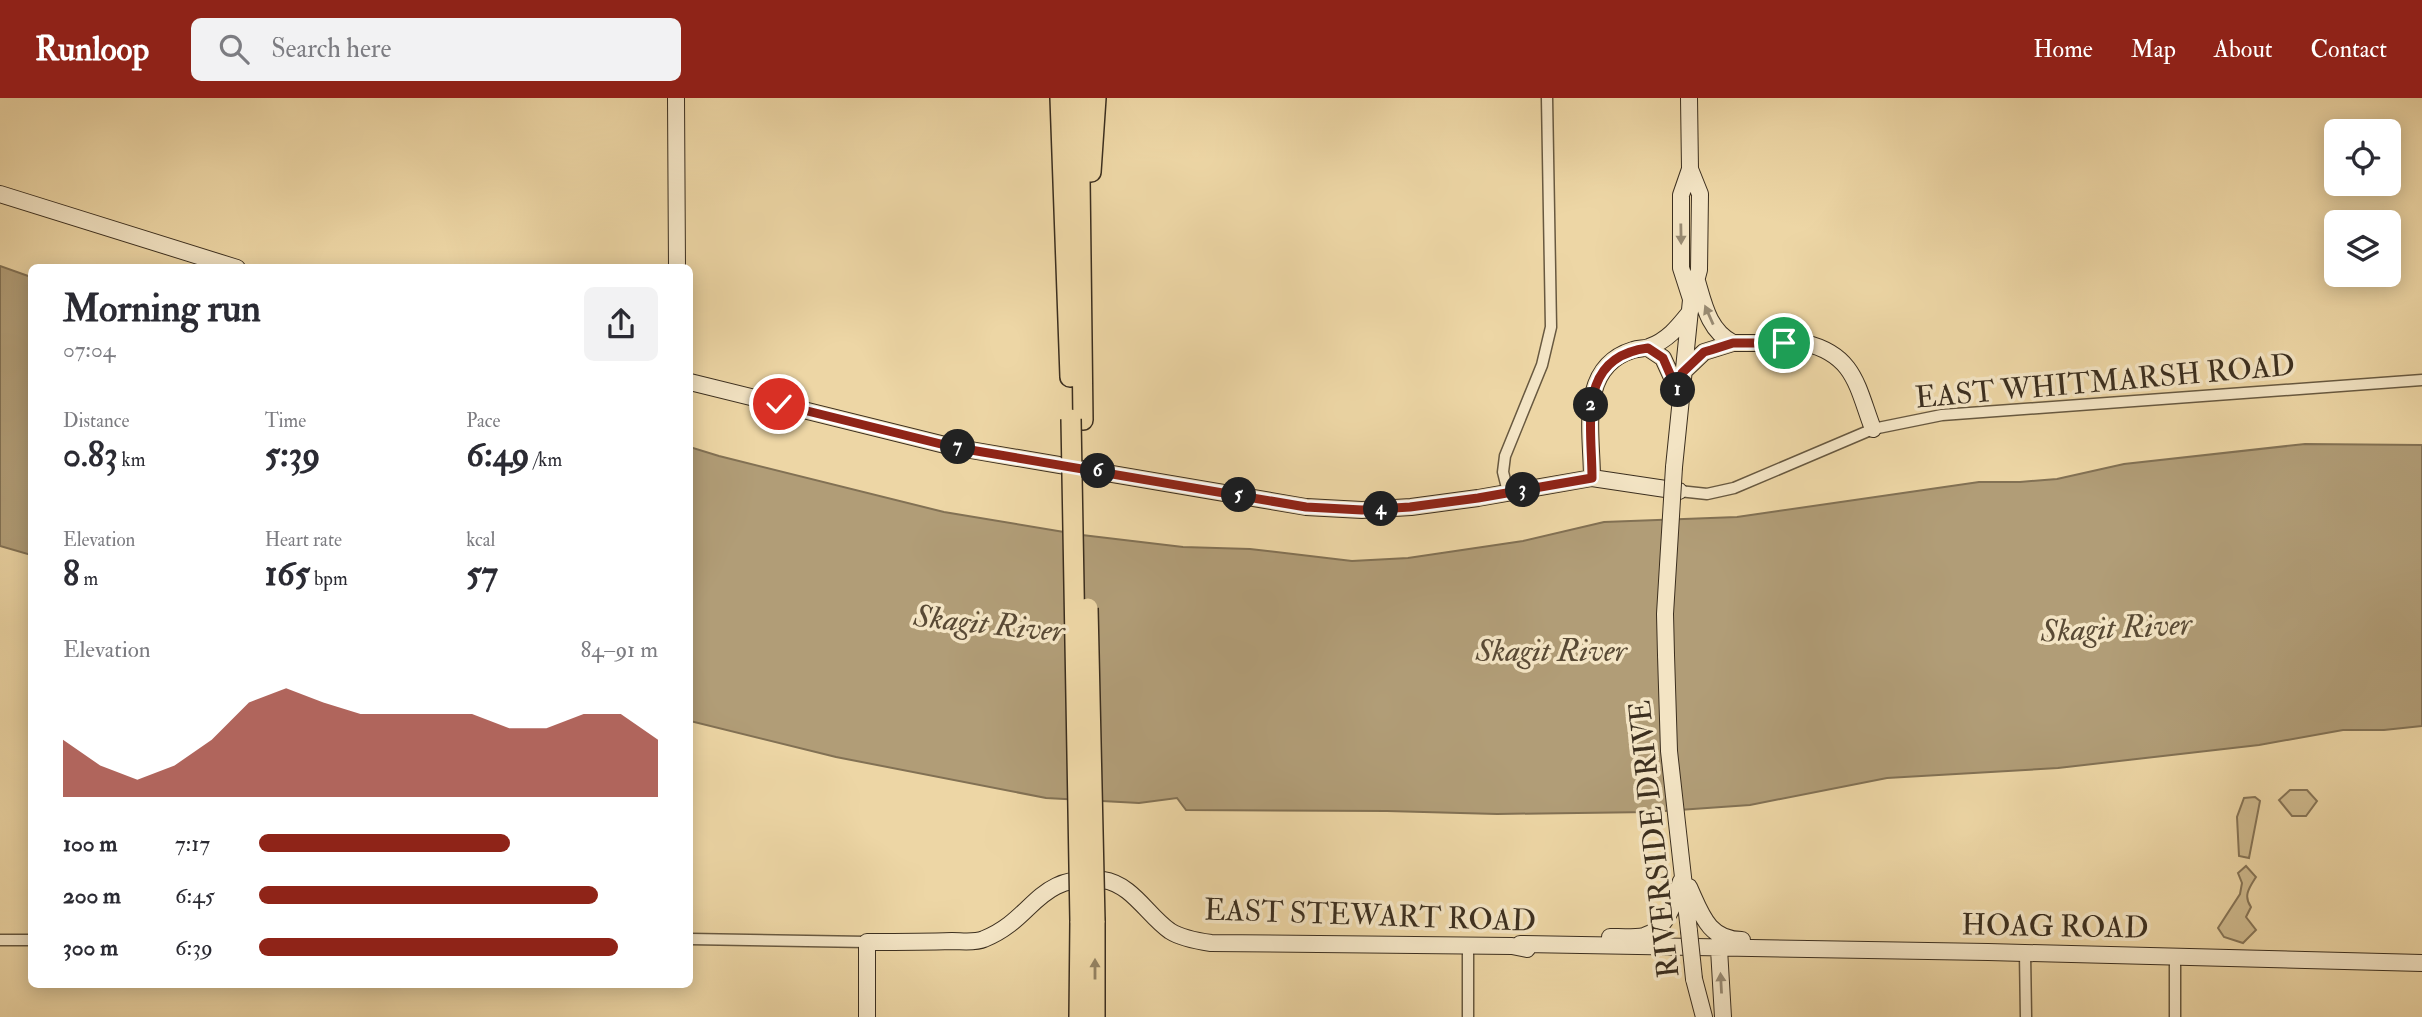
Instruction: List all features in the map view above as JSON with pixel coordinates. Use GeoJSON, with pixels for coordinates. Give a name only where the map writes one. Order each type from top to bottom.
{"type":"FeatureCollection","features":[{"type":"Feature","properties":{"kind":"highway"},"geometry":{"type":"LineString","coordinates":[[1050,98],[1077,419]]}},
{"type":"Feature","properties":{"kind":"highway"},"geometry":{"type":"LineString","coordinates":[[1060,98],[1069,346]]}},
{"type":"Feature","properties":{"kind":"highway"},"geometry":{"type":"LineString","coordinates":[[1079,98],[1081,271],[1077,419],[1087,921],[1095,1017]]}},
{"type":"Feature","properties":{"kind":"highway"},"geometry":{"type":"LineString","coordinates":[[1081,271],[1096,98]]}},
{"type":"Feature","properties":{"kind":"highway"},"geometry":{"type":"LineString","coordinates":[[1079,1017],[1087,921]]}},
{"type":"Feature","properties":{"kind":"street"},"geometry":{"type":"LineString","coordinates":[[676,98],[677,264]]}},
{"type":"Feature","properties":{"kind":"street"},"geometry":{"type":"LineString","coordinates":[[1508,492],[1503,472],[1505,456],[1542,365],[1550,327],[1547,98]]}},
{"type":"Feature","properties":{"kind":"street"},"geometry":{"type":"LineString","coordinates":[[1592,478],[1591,405],[1596,382],[1615,360],[1635,349],[1648,348],[1676,330],[1690,306],[1681,268],[1681,195],[1689,169],[1689,98]]}},
{"type":"Feature","properties":{"kind":"street"},"geometry":{"type":"LineString","coordinates":[[1689,169],[1700,194],[1697,279],[1705,309],[1717,332],[1733,343]]}},
{"type":"Feature","properties":{"kind":"street"},"geometry":{"type":"LineString","coordinates":[[0,194],[224,264]]}},
{"type":"Feature","properties":{"kind":"street","name":"RIVERSIDE DRIVE"},"geometry":{"type":"LineString","coordinates":[[1697,279],[1690,306],[1674,467],[1666,587],[1666,654],[1669,751],[1694,979],[1704,1016]]}},
{"type":"Feature","properties":{"kind":"street"},"geometry":{"type":"LineString","coordinates":[[1682,373],[1704,352],[1733,343],[1805,343],[1836,354],[1845,363],[1859,386],[1873,429]]}},
{"type":"Feature","properties":{"kind":"street"},"geometry":{"type":"LineString","coordinates":[[1648,348],[1663,358],[1680,397]]}},
{"type":"Feature","properties":{"kind":"street","name":"EAST WHITMARSH ROAD"},"geometry":{"type":"LineString","coordinates":[[1679,491],[1707,494],[1734,488],[1873,429],[1942,415],[2422,380]]}},
{"type":"Feature","properties":{"kind":"street"},"geometry":{"type":"LineString","coordinates":[[693,383],[953,447],[1306,507],[1362,510],[1410,507],[1592,478],[1679,491]]}},
{"type":"Feature","properties":{"kind":"street"},"geometry":{"type":"LineString","coordinates":[[1516,945],[1534,940],[1645,936],[1658,928],[1671,909],[1683,875]]}},
{"type":"Feature","properties":{"kind":"street"},"geometry":{"type":"LineString","coordinates":[[1683,875],[1710,929],[1728,940],[1815,942],[1874,950]]}},
{"type":"Feature","properties":{"kind":"street","name":"EAST STEWART ROAD"},"geometry":{"type":"LineString","coordinates":[[867,942],[981,940],[1006,928],[1041,894],[1057,884],[1088,880],[1119,885],[1173,933],[1211,943],[1468,946],[1578,944],[1687,948]]}},
{"type":"Feature","properties":{"kind":"street"},"geometry":{"type":"LineString","coordinates":[[693,939],[867,942],[867,1017]]}},
{"type":"Feature","properties":{"kind":"street"},"geometry":{"type":"LineString","coordinates":[[0,940],[28,940]]}},
{"type":"Feature","properties":{"kind":"street"},"geometry":{"type":"LineString","coordinates":[[1468,946],[1468,1017]]}},
{"type":"Feature","properties":{"kind":"street","name":"HOAG ROAD"},"geometry":{"type":"LineString","coordinates":[[1687,948],[2422,963]]}},
{"type":"Feature","properties":{"kind":"street"},"geometry":{"type":"LineString","coordinates":[[1719,949],[1723,1017]]}},
{"type":"Feature","properties":{"kind":"street"},"geometry":{"type":"LineString","coordinates":[[2025,953],[2026,1017]]}},
{"type":"Feature","properties":{"kind":"street"},"geometry":{"type":"LineString","coordinates":[[2175,956],[2175,1017]]}},
{"type":"Feature","properties":{"kind":"shaded area"},"geometry":{"type":"Polygon","coordinates":[[[2290,790],[2307,790],[2317,801],[2306,816],[2292,816],[2279,800],[2290,790]]]}},
{"type":"Feature","properties":{"kind":"shaded area"},"geometry":{"type":"Polygon","coordinates":[[[2255,797],[2260,801],[2249,858],[2239,856],[2237,817],[2244,798],[2255,797]]]}},
{"type":"Feature","properties":{"kind":"shaded area"},"geometry":{"type":"Polygon","coordinates":[[[2246,866],[2256,877],[2248,892],[2247,899],[2251,907],[2246,917],[2256,930],[2243,943],[2224,937],[2218,928],[2240,894],[2242,883],[2238,873],[2246,866]]]}},
{"type":"Feature","properties":{"kind":"water"},"geometry":{"type":"Polygon","coordinates":[[[0,266],[28,276],[28,554],[0,546],[0,266]]]}},
{"type":"Feature","properties":{"kind":"water","name":"Skagit River"},"geometry":{"type":"Polygon","coordinates":[[[2305,444],[2422,445],[2422,726],[2343,730],[2259,745],[2058,768],[1887,778],[1750,805],[1650,812],[1497,814],[1186,810],[1177,798],[1139,803],[1046,798],[836,757],[693,722],[693,448],[944,512],[1082,535],[1183,547],[1250,549],[1352,561],[1408,558],[1523,541],[1604,522],[1737,517],[1979,482],[2057,479],[2124,464],[2305,444]]]}},
{"type":"Feature","properties":{"kind":"route"},"geometry":{"type":"LineString","coordinates":[[779,404],[953,447],[1306,507],[1362,510],[1478,498],[1592,478],[1592,393],[1604,370],[1615,360],[1635,349],[1648,348],[1663,358],[1680,397],[1682,373],[1704,352],[1733,343],[1784,343]]}}]}
